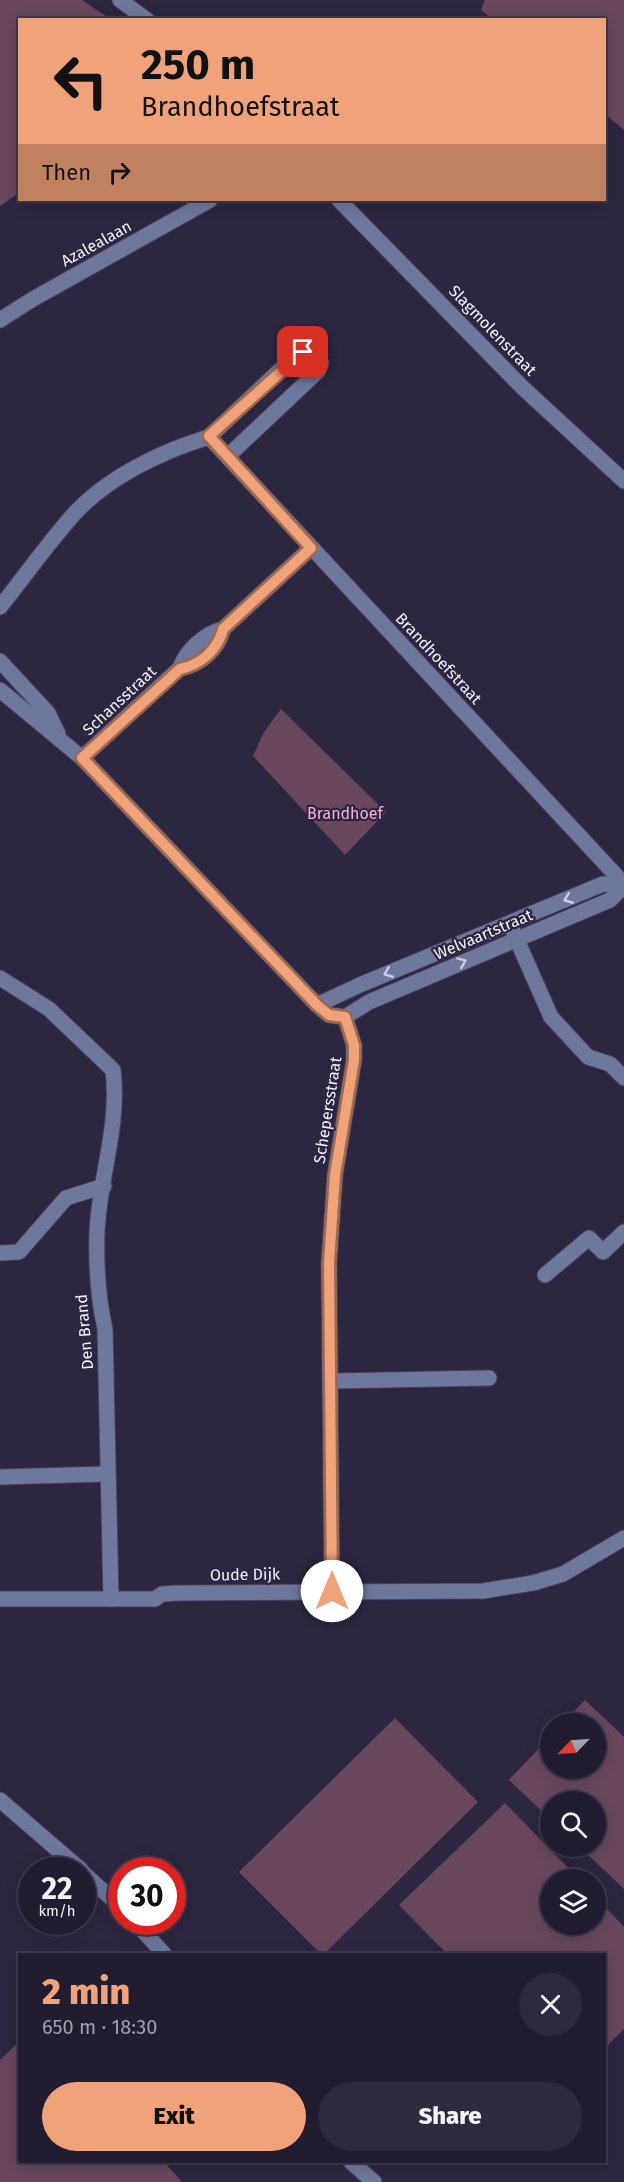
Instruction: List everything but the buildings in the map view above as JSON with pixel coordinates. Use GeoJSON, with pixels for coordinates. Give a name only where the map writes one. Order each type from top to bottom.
{"type":"FeatureCollection","features":[{"type":"Feature","properties":{"kind":"street"},"geometry":{"type":"LineString","coordinates":[[120,0],[144,18]]}},
{"type":"Feature","properties":{"kind":"street","name":"Azalealaan"},"geometry":{"type":"LineString","coordinates":[[0,321],[33,299],[208,201]]}},
{"type":"Feature","properties":{"kind":"street","name":"Slagmolenstraat"},"geometry":{"type":"LineString","coordinates":[[340,201],[522,387],[624,481]]}},
{"type":"Feature","properties":{"kind":"street"},"geometry":{"type":"LineString","coordinates":[[0,607],[75,513],[100,490],[124,475],[190,442],[209,436],[294,357],[303,352],[316,354],[321,363],[318,370],[228,456]]}},
{"type":"Feature","properties":{"kind":"street","name":"Brandhoefstraat"},"geometry":{"type":"LineString","coordinates":[[209,436],[624,885]]}},
{"type":"Feature","properties":{"kind":"street","name":"Schansstraat"},"geometry":{"type":"LineString","coordinates":[[82,758],[180,669],[194,666],[204,658],[220,640],[223,629],[311,548]]}},
{"type":"Feature","properties":{"kind":"street"},"geometry":{"type":"LineString","coordinates":[[0,661],[48,713],[59,737]]}},
{"type":"Feature","properties":{"kind":"street"},"geometry":{"type":"LineString","coordinates":[[0,690],[82,758],[329,1015],[345,1017],[369,1002],[362,984]]}},
{"type":"Feature","properties":{"kind":"street","name":"Welvaartstraat"},"geometry":{"type":"LineString","coordinates":[[317,1005],[362,984],[603,884],[624,885]]}},
{"type":"Feature","properties":{"kind":"street","name":"Welvaartstraat"},"geometry":{"type":"LineString","coordinates":[[369,1002],[610,900],[624,885]]}},
{"type":"Feature","properties":{"kind":"street"},"geometry":{"type":"LineString","coordinates":[[510,922],[551,1017],[588,1057],[610,1064],[624,1078]]}},
{"type":"Feature","properties":{"kind":"street","name":"Den Brand"},"geometry":{"type":"LineString","coordinates":[[0,978],[49,1009],[113,1070],[112,1140],[97,1232],[98,1297],[105,1329],[111,1599]]}},
{"type":"Feature","properties":{"kind":"street","name":"Schepersstraat"},"geometry":{"type":"LineString","coordinates":[[332,1591],[332,1381],[328,1322],[331,1218],[354,1060],[354,1045],[345,1017]]}},
{"type":"Feature","properties":{"kind":"street"},"geometry":{"type":"LineString","coordinates":[[0,1253],[18,1252],[66,1198],[104,1186]]}},
{"type":"Feature","properties":{"kind":"street"},"geometry":{"type":"LineString","coordinates":[[545,1275],[589,1238],[603,1252],[624,1232]]}},
{"type":"Feature","properties":{"kind":"street"},"geometry":{"type":"LineString","coordinates":[[332,1381],[489,1378]]}},
{"type":"Feature","properties":{"kind":"street"},"geometry":{"type":"LineString","coordinates":[[0,1477],[107,1474]]}},
{"type":"Feature","properties":{"kind":"street","name":"Oude Dijk"},"geometry":{"type":"LineString","coordinates":[[0,1599],[155,1599],[162,1594],[177,1593],[483,1591],[533,1583],[563,1574],[624,1538]]}},
{"type":"Feature","properties":{"kind":"street"},"geometry":{"type":"LineString","coordinates":[[0,1800],[66,1857]]}},
{"type":"Feature","properties":{"kind":"street"},"geometry":{"type":"LineString","coordinates":[[96,1884],[108,1895]]}},
{"type":"Feature","properties":{"kind":"street"},"geometry":{"type":"LineString","coordinates":[[147,1935],[163,1953]]}},
{"type":"Feature","properties":{"kind":"street"},"geometry":{"type":"LineString","coordinates":[[352,2163],[374,2182]]}},
{"type":"Feature","properties":{"kind":"green space"},"geometry":{"type":"Polygon","coordinates":[[[0,0],[82,0],[109,18],[18,18],[18,194],[0,206],[0,0]]]}},
{"type":"Feature","properties":{"kind":"green space"},"geometry":{"type":"Polygon","coordinates":[[[485,0],[624,0],[624,130],[606,115],[606,18],[491,18],[481,10],[485,0]]]}},
{"type":"Feature","properties":{"kind":"green space","name":"Brandhoef"},"geometry":{"type":"Polygon","coordinates":[[[281,709],[386,812],[345,855],[253,756],[264,732],[281,709]]]}},
{"type":"Feature","properties":{"kind":"green space"},"geometry":{"type":"Polygon","coordinates":[[[585,1700],[599,1713],[573,1713],[585,1700]]]}},
{"type":"Feature","properties":{"kind":"green space"},"geometry":{"type":"Polygon","coordinates":[[[395,1718],[478,1802],[325,1953],[320,1953],[239,1872],[395,1718]]]}},
{"type":"Feature","properties":{"kind":"green space"},"geometry":{"type":"Polygon","coordinates":[[[606,1720],[624,1737],[624,1889],[606,1872],[606,1869],[603,1869],[590,1857],[606,1857],[606,1791],[540,1791],[540,1809],[509,1780],[540,1747],[540,1779],[606,1779],[606,1720]]]}},
{"type":"Feature","properties":{"kind":"green space"},"geometry":{"type":"Polygon","coordinates":[[[505,1803],[540,1839],[540,1857],[558,1857],[569,1869],[540,1869],[540,1935],[606,1935],[606,1908],[624,1927],[624,2029],[606,2047],[606,1953],[446,1953],[399,1905],[505,1803]]]}},
{"type":"Feature","properties":{"kind":"green space"},"geometry":{"type":"Polygon","coordinates":[[[18,2043],[18,2163],[165,2163],[182,2182],[0,2182],[0,2060],[18,2043]]]}},
{"type":"Feature","properties":{"kind":"route"},"geometry":{"type":"LineString","coordinates":[[303,352],[294,357],[209,436],[311,548],[223,629],[220,640],[204,658],[194,666],[180,669],[82,758],[317,1005],[329,1015],[345,1017],[354,1045],[354,1060],[335,1175],[329,1263],[328,1322],[332,1381],[332,1591]]}}]}
